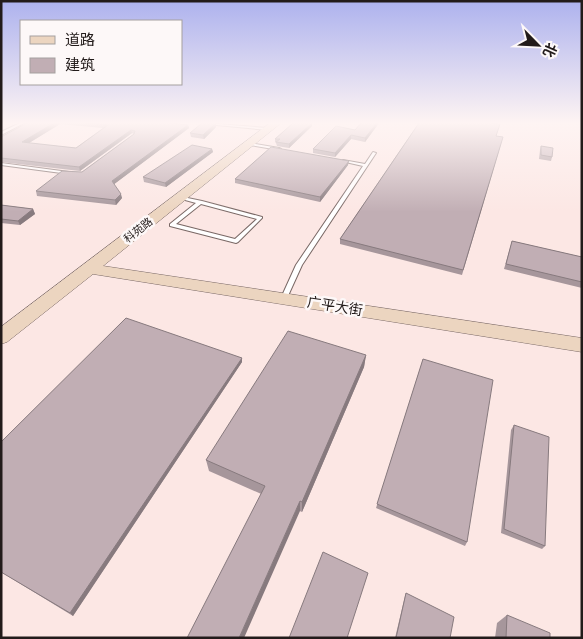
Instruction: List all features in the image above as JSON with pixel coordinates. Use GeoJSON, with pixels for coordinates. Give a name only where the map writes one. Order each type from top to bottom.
{"type":"FeatureCollection","features":[{"type":"Feature","properties":{"kind":"street","name":"科苑路"},"geometry":{"type":"LineString","coordinates":[[1,337],[238,153]]}},
{"type":"Feature","properties":{"kind":"street","name":"广平大街"},"geometry":{"type":"LineString","coordinates":[[93,264],[285,294],[582,345]]}},
{"type":"Feature","properties":{"kind":"street","name":"广平大街"},"geometry":{"type":"LineString","coordinates":[[285,294],[582,334]]}},
{"type":"Feature","properties":{"kind":"lane"},"geometry":{"type":"LineString","coordinates":[[285,294],[298,265],[374,153]]}},
{"type":"Feature","properties":{"kind":"lane"},"geometry":{"type":"LineString","coordinates":[[337,160],[366,165]]}},
{"type":"Feature","properties":{"kind":"lane"},"geometry":{"type":"LineString","coordinates":[[1,164],[73,173]]}},
{"type":"Feature","properties":{"kind":"lane"},"geometry":{"type":"LineString","coordinates":[[180,197],[200,202],[251,215],[260,218],[236,241],[172,225],[200,202]]}},
{"type":"Feature","properties":{"kind":"building"},"geometry":{"type":"Polygon","coordinates":[[[1,153],[99,153],[79,167],[1,158],[1,153]]]}},
{"type":"Feature","properties":{"kind":"building"},"geometry":{"type":"Polygon","coordinates":[[[108,153],[150,153],[112,181],[121,194],[115,200],[36,191],[62,171],[82,172],[108,153]]]}},
{"type":"Feature","properties":{"kind":"building"},"geometry":{"type":"Polygon","coordinates":[[[180,153],[207,153],[165,183],[143,177],[180,153]]]}},
{"type":"Feature","properties":{"kind":"building"},"geometry":{"type":"Polygon","coordinates":[[[264,153],[303,153],[349,161],[320,197],[235,179],[264,153]]]}},
{"type":"Feature","properties":{"kind":"building"},"geometry":{"type":"Polygon","coordinates":[[[399,153],[498,153],[463,270],[340,239],[399,153]]]}},
{"type":"Feature","properties":{"kind":"building"},"geometry":{"type":"Polygon","coordinates":[[[541,153],[552,153],[552,157],[541,155],[541,153]]]}},
{"type":"Feature","properties":{"kind":"building"},"geometry":{"type":"Polygon","coordinates":[[[1,205],[33,209],[18,221],[1,219],[1,205]]]}},
{"type":"Feature","properties":{"kind":"building"},"geometry":{"type":"Polygon","coordinates":[[[512,241],[582,257],[582,282],[506,264],[512,241]]]}},
{"type":"Feature","properties":{"kind":"building"},"geometry":{"type":"Polygon","coordinates":[[[126,318],[242,358],[70,613],[1,572],[1,442],[126,318]]]}},
{"type":"Feature","properties":{"kind":"building"},"geometry":{"type":"Polygon","coordinates":[[[288,331],[366,355],[302,502],[300,501],[239,638],[187,638],[265,486],[206,460],[288,331]]]}},
{"type":"Feature","properties":{"kind":"building"},"geometry":{"type":"Polygon","coordinates":[[[423,359],[493,380],[467,542],[377,504],[423,359]]]}},
{"type":"Feature","properties":{"kind":"building"},"geometry":{"type":"Polygon","coordinates":[[[514,425],[549,437],[545,546],[504,529],[514,425]]]}},
{"type":"Feature","properties":{"kind":"building"},"geometry":{"type":"Polygon","coordinates":[[[323,552],[368,573],[347,638],[289,638],[323,552]]]}},
{"type":"Feature","properties":{"kind":"building"},"geometry":{"type":"Polygon","coordinates":[[[406,593],[454,617],[450,638],[396,638],[406,593]]]}},
{"type":"Feature","properties":{"kind":"building"},"geometry":{"type":"Polygon","coordinates":[[[507,615],[550,633],[550,638],[506,638],[507,615]]]}}]}
